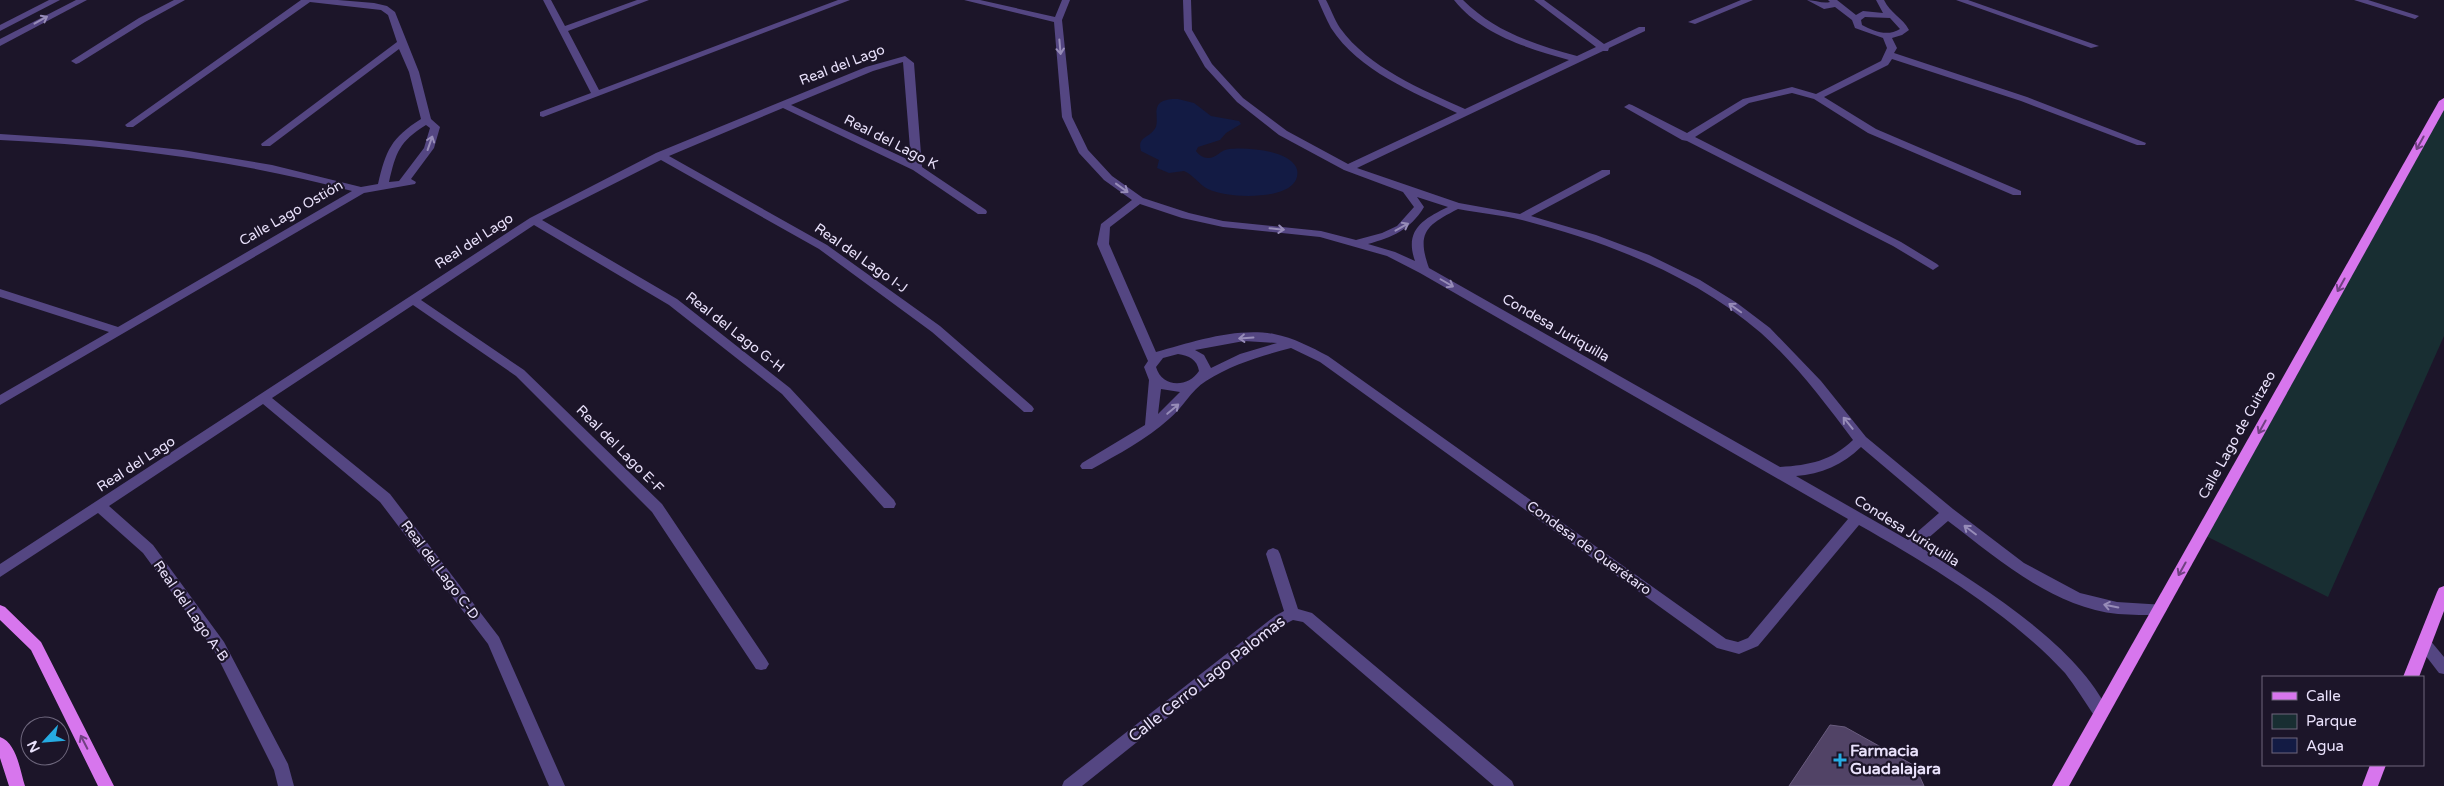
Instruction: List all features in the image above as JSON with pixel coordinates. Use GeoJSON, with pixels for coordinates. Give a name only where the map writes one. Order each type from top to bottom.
{"type":"FeatureCollection","features":[{"type":"Feature","properties":{"kind":"main road","name":"Calle Lago de Cuitzeo"},"geometry":{"type":"LineString","coordinates":[[2060,786],[2444,100]]}},
{"type":"Feature","properties":{"kind":"main road"},"geometry":{"type":"LineString","coordinates":[[2411,676],[2444,592]]}},
{"type":"Feature","properties":{"kind":"main road"},"geometry":{"type":"LineString","coordinates":[[0,611],[36,646],[106,786]]}},
{"type":"Feature","properties":{"kind":"main road"},"geometry":{"type":"LineString","coordinates":[[0,744],[6,752],[17,786]]}},
{"type":"Feature","properties":{"kind":"main road"},"geometry":{"type":"LineString","coordinates":[[2370,786],[2378,766]]}},
{"type":"Feature","properties":{"kind":"street"},"geometry":{"type":"LineString","coordinates":[[0,28],[56,0]]}},
{"type":"Feature","properties":{"kind":"street"},"geometry":{"type":"LineString","coordinates":[[0,43],[82,0]]}},
{"type":"Feature","properties":{"kind":"street"},"geometry":{"type":"LineString","coordinates":[[76,61],[142,20],[181,0]]}},
{"type":"Feature","properties":{"kind":"street"},"geometry":{"type":"LineString","coordinates":[[130,125],[309,0],[384,8],[392,14],[401,43],[414,72],[426,120],[435,127],[429,148],[407,182],[361,190]]}},
{"type":"Feature","properties":{"kind":"street"},"geometry":{"type":"LineString","coordinates":[[547,0],[596,94]]}},
{"type":"Feature","properties":{"kind":"street"},"geometry":{"type":"LineString","coordinates":[[562,30],[645,0]]}},
{"type":"Feature","properties":{"kind":"street"},"geometry":{"type":"LineString","coordinates":[[543,114],[846,0]]}},
{"type":"Feature","properties":{"kind":"street"},"geometry":{"type":"LineString","coordinates":[[968,0],[1058,20]]}},
{"type":"Feature","properties":{"kind":"street","name":"Condesa Juriquilla"},"geometry":{"type":"LineString","coordinates":[[1066,0],[1058,20],[1067,117],[1083,152],[1108,178],[1139,200],[1186,216],[1223,224],[1321,234],[1358,243],[1391,254],[1424,270],[1909,547],[1980,595],[2041,642],[2070,670],[2101,712]]}},
{"type":"Feature","properties":{"kind":"street"},"geometry":{"type":"LineString","coordinates":[[1187,0],[1188,30],[1208,65],[1240,100],[1283,133],[1348,168],[1407,190],[1457,206],[1522,217],[1592,237],[1646,257],[1696,283],[1733,306],[1766,331],[1817,384],[1861,440],[1948,513],[2019,567],[2076,598],[2117,608],[2160,609]]}},
{"type":"Feature","properties":{"kind":"street"},"geometry":{"type":"LineString","coordinates":[[1322,0],[1337,30],[1367,60],[1416,90],[1466,113]]}},
{"type":"Feature","properties":{"kind":"street"},"geometry":{"type":"LineString","coordinates":[[1458,0],[1471,15],[1495,32],[1520,43],[1580,60]]}},
{"type":"Feature","properties":{"kind":"street"},"geometry":{"type":"LineString","coordinates":[[1538,0],[1605,49]]}},
{"type":"Feature","properties":{"kind":"street"},"geometry":{"type":"LineString","coordinates":[[1692,22],[1749,0]]}},
{"type":"Feature","properties":{"kind":"street"},"geometry":{"type":"LineString","coordinates":[[1811,0],[1824,6],[1834,2],[1856,19],[1858,26],[1870,33],[1886,36],[1898,35],[1905,30],[1902,22],[1889,16],[1869,14],[1856,19]]}},
{"type":"Feature","properties":{"kind":"street"},"geometry":{"type":"LineString","coordinates":[[1880,0],[1889,16]]}},
{"type":"Feature","properties":{"kind":"street"},"geometry":{"type":"LineString","coordinates":[[1960,0],[2094,46]]}},
{"type":"Feature","properties":{"kind":"street"},"geometry":{"type":"LineString","coordinates":[[2358,0],[2415,16]]}},
{"type":"Feature","properties":{"kind":"street"},"geometry":{"type":"LineString","coordinates":[[1348,168],[1605,49],[1642,29]]}},
{"type":"Feature","properties":{"kind":"street"},"geometry":{"type":"LineString","coordinates":[[1817,97],[1885,62],[1892,48],[1886,36]]}},
{"type":"Feature","properties":{"kind":"street"},"geometry":{"type":"LineString","coordinates":[[266,144],[401,43]]}},
{"type":"Feature","properties":{"kind":"street"},"geometry":{"type":"LineString","coordinates":[[1890,55],[2024,99],[2141,143]]}},
{"type":"Feature","properties":{"kind":"street","name":"Real del Lago"},"geometry":{"type":"LineString","coordinates":[[0,571],[534,220],[588,190],[660,155],[782,104],[904,59],[909,63],[918,168]]}},
{"type":"Feature","properties":{"kind":"street"},"geometry":{"type":"LineString","coordinates":[[1686,138],[1746,101],[1792,90],[1817,97],[1872,131],[2017,193]]}},
{"type":"Feature","properties":{"kind":"street","name":"Real del Lago K"},"geometry":{"type":"LineString","coordinates":[[782,104],[918,168],[982,212]]}},
{"type":"Feature","properties":{"kind":"street"},"geometry":{"type":"LineString","coordinates":[[1629,106],[1686,138],[1897,244],[1933,266]]}},
{"type":"Feature","properties":{"kind":"street"},"geometry":{"type":"LineString","coordinates":[[383,186],[392,147],[403,134],[426,120]]}},
{"type":"Feature","properties":{"kind":"street","name":"Calle Lago Ostión"},"geometry":{"type":"LineString","coordinates":[[0,137],[175,151],[318,178],[361,190]]}},
{"type":"Feature","properties":{"kind":"street","name":"Real del Lago I-J"},"geometry":{"type":"LineString","coordinates":[[660,155],[823,247],[936,329],[1028,409]]}},
{"type":"Feature","properties":{"kind":"street"},"geometry":{"type":"LineString","coordinates":[[1522,217],[1606,172]]}},
{"type":"Feature","properties":{"kind":"street","name":"Calle Lago Ostión"},"geometry":{"type":"LineString","coordinates":[[0,401],[361,190]]}},
{"type":"Feature","properties":{"kind":"street"},"geometry":{"type":"LineString","coordinates":[[1358,243],[1391,233],[1410,222],[1419,208],[1407,190]]}},
{"type":"Feature","properties":{"kind":"street"},"geometry":{"type":"LineString","coordinates":[[1139,200],[1105,226],[1103,244],[1153,360]]}},
{"type":"Feature","properties":{"kind":"street"},"geometry":{"type":"LineString","coordinates":[[1424,270],[1416,249],[1417,235],[1430,220],[1457,206]]}},
{"type":"Feature","properties":{"kind":"street","name":"Real del Lago G-H"},"geometry":{"type":"LineString","coordinates":[[534,220],[673,302],[786,391],[889,504]]}},
{"type":"Feature","properties":{"kind":"street"},"geometry":{"type":"LineString","coordinates":[[0,293],[118,331]]}},
{"type":"Feature","properties":{"kind":"street","name":"Real del Lago E-F"},"geometry":{"type":"LineString","coordinates":[[412,299],[520,373],[657,508],[761,664]]}},
{"type":"Feature","properties":{"kind":"street","name":"Condesa de Querétaro"},"geometry":{"type":"LineString","coordinates":[[1178,350],[1244,337],[1266,337],[1294,344],[1324,359],[1722,644],[1739,648],[1753,642],[1857,517]]}},
{"type":"Feature","properties":{"kind":"street"},"geometry":{"type":"LineString","coordinates":[[1087,466],[1151,427],[1181,402],[1190,386],[1228,362],[1261,349],[1294,344]]}},
{"type":"Feature","properties":{"kind":"street"},"geometry":{"type":"LineString","coordinates":[[1190,386],[1177,388],[1164,386],[1155,381],[1150,374],[1153,360],[1160,355],[1178,350],[1195,354],[1201,359],[1205,371],[1203,377]]}},
{"type":"Feature","properties":{"kind":"street"},"geometry":{"type":"LineString","coordinates":[[1151,427],[1155,381]]}},
{"type":"Feature","properties":{"kind":"street","name":"Real del Lago C-D"},"geometry":{"type":"LineString","coordinates":[[263,398],[386,498],[494,641],[557,786]]}},
{"type":"Feature","properties":{"kind":"street"},"geometry":{"type":"LineString","coordinates":[[1779,472],[1805,472],[1831,464],[1852,450],[1861,440]]}},
{"type":"Feature","properties":{"kind":"street","name":"Real del Lago A-B"},"geometry":{"type":"LineString","coordinates":[[99,506],[148,549],[219,646],[282,769],[286,786]]}},
{"type":"Feature","properties":{"kind":"street"},"geometry":{"type":"LineString","coordinates":[[1909,547],[1948,513]]}},
{"type":"Feature","properties":{"kind":"street"},"geometry":{"type":"LineString","coordinates":[[1273,554],[1292,614]]}},
{"type":"Feature","properties":{"kind":"street","name":"Calle Cerro Lago Palomas"},"geometry":{"type":"LineString","coordinates":[[1070,786],[1280,620],[1292,614],[1307,617],[1506,786]]}},
{"type":"Feature","properties":{"kind":"street"},"geometry":{"type":"LineString","coordinates":[[2424,643],[2444,668]]}},
{"type":"Feature","properties":{"kind":"green space"},"geometry":{"type":"Polygon","coordinates":[[[2444,101],[2444,336],[2328,597],[2202,534],[2444,101]]]}},
{"type":"Feature","properties":{"kind":"water"},"geometry":{"type":"Polygon","coordinates":[[[1178,99],[1194,103],[1211,116],[1239,121],[1241,124],[1226,133],[1220,140],[1198,147],[1196,151],[1200,155],[1211,158],[1226,150],[1236,149],[1255,149],[1275,153],[1291,161],[1296,167],[1297,174],[1293,184],[1276,193],[1239,196],[1208,189],[1184,171],[1169,173],[1157,168],[1159,160],[1141,151],[1140,143],[1154,130],[1158,106],[1161,102],[1178,99]]]}},
{"type":"Feature","properties":{"kind":"building","name":"Farmacia Guadalajara"},"geometry":{"type":"Polygon","coordinates":[[[1830,725],[1845,727],[1915,766],[1924,786],[1789,786],[1830,725]]]}},
{"type":"Feature","properties":{"kind":"place","name":"Farmacia Guadalajara"},"geometry":{"type":"Point","coordinates":[1840,760]}}]}
